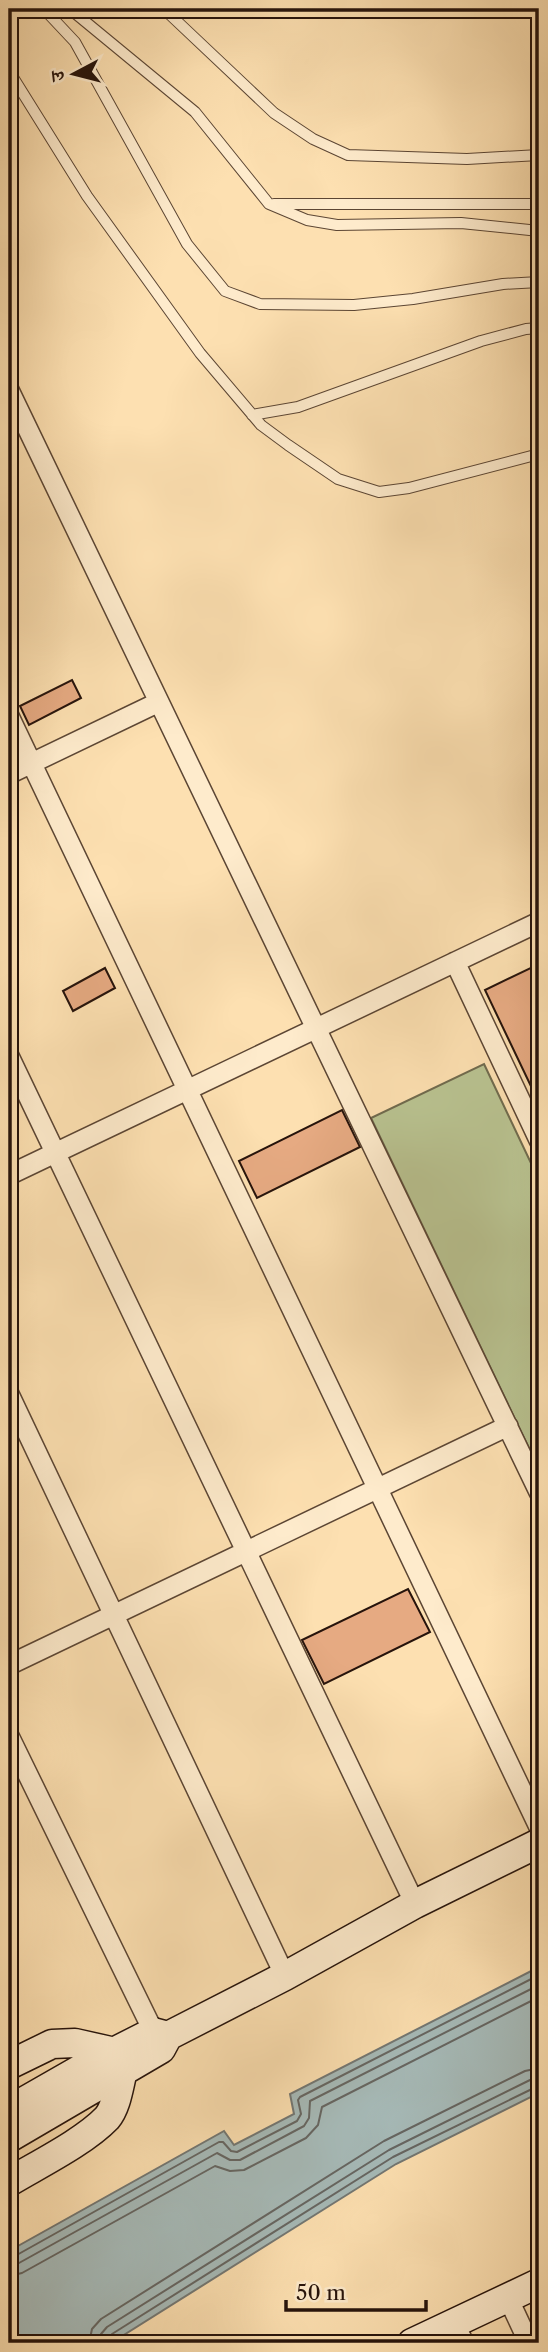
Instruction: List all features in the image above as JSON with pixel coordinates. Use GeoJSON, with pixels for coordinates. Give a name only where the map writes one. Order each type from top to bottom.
{"type":"FeatureCollection","features":[{"type":"Feature","properties":{"kind":"street"},"geometry":{"type":"LineString","coordinates":[[9,390],[539,1492]]}},
{"type":"Feature","properties":{"kind":"street"},"geometry":{"type":"LineString","coordinates":[[9,774],[159,702]]}},
{"type":"Feature","properties":{"kind":"street"},"geometry":{"type":"LineString","coordinates":[[9,716],[539,1826]]}},
{"type":"Feature","properties":{"kind":"street"},"geometry":{"type":"LineString","coordinates":[[9,1175],[539,922]]}},
{"type":"Feature","properties":{"kind":"street"},"geometry":{"type":"LineString","coordinates":[[455,962],[539,1140]]}},
{"type":"Feature","properties":{"kind":"street"},"geometry":{"type":"LineString","coordinates":[[9,1056],[415,1903]]}},
{"type":"Feature","properties":{"kind":"street"},"geometry":{"type":"LineString","coordinates":[[9,1394],[285,1976]]}},
{"type":"Feature","properties":{"kind":"street"},"geometry":{"type":"LineString","coordinates":[[9,1665],[508,1426]]}},
{"type":"Feature","properties":{"kind":"street"},"geometry":{"type":"LineString","coordinates":[[9,1736],[161,2039]]}},
{"type":"Feature","properties":{"kind":"street"},"geometry":{"type":"LineString","coordinates":[[9,2110],[119,2061],[285,1976],[415,1903],[539,1843]]}},
{"type":"Feature","properties":{"kind":"street"},"geometry":{"type":"LineString","coordinates":[[9,2065],[52,2044],[75,2043],[119,2061]]}},
{"type":"Feature","properties":{"kind":"street"},"geometry":{"type":"LineString","coordinates":[[9,2138],[119,2061]]}},
{"type":"Feature","properties":{"kind":"street"},"geometry":{"type":"LineString","coordinates":[[9,2182],[84,2135],[108,2116],[116,2097],[119,2061]]}},
{"type":"Feature","properties":{"kind":"street"},"geometry":{"type":"LineString","coordinates":[[412,2343],[459,2333],[508,2298],[539,2283]]}},
{"type":"Feature","properties":{"kind":"street"},"geometry":{"type":"LineString","coordinates":[[508,2298],[529,2343]]}},
{"type":"Feature","properties":{"kind":"lane"},"geometry":{"type":"LineString","coordinates":[[44,9],[75,42],[187,244],[225,291],[260,304],[354,305],[413,299],[503,284],[539,282]]}},
{"type":"Feature","properties":{"kind":"lane"},"geometry":{"type":"LineString","coordinates":[[70,9],[195,112],[269,204],[307,220],[337,225],[461,223],[539,231]]}},
{"type":"Feature","properties":{"kind":"lane"},"geometry":{"type":"LineString","coordinates":[[164,9],[274,113],[313,139],[348,155],[467,159],[539,155]]}},
{"type":"Feature","properties":{"kind":"lane"},"geometry":{"type":"LineString","coordinates":[[9,71],[87,196],[200,353],[261,425],[338,479],[379,492],[409,488],[539,454]]}},
{"type":"Feature","properties":{"kind":"lane"},"geometry":{"type":"LineString","coordinates":[[269,204],[539,204]]}},
{"type":"Feature","properties":{"kind":"lane"},"geometry":{"type":"LineString","coordinates":[[252,415],[298,407],[481,341],[539,328]]}},
{"type":"Feature","properties":{"kind":"green space"},"geometry":{"type":"Polygon","coordinates":[[[484,1064],[539,1180],[539,1469],[371,1118],[484,1064]]]}},
{"type":"Feature","properties":{"kind":"water"},"geometry":{"type":"Polygon","coordinates":[[[539,1967],[539,2093],[396,2164],[111,2343],[9,2343],[9,2251],[224,2131],[234,2145],[294,2114],[290,2094],[539,1967]]]}},
{"type":"Feature","properties":{"kind":"building"},"geometry":{"type":"Polygon","coordinates":[[[72,680],[81,698],[29,725],[20,706],[72,680]]]}},
{"type":"Feature","properties":{"kind":"building"},"geometry":{"type":"Polygon","coordinates":[[[539,964],[539,1103],[485,990],[539,964]]]}},
{"type":"Feature","properties":{"kind":"building"},"geometry":{"type":"Polygon","coordinates":[[[105,968],[115,988],[73,1011],[63,991],[105,968]]]}},
{"type":"Feature","properties":{"kind":"building"},"geometry":{"type":"Polygon","coordinates":[[[342,1110],[360,1147],[257,1198],[239,1161],[342,1110]]]}},
{"type":"Feature","properties":{"kind":"building"},"geometry":{"type":"Polygon","coordinates":[[[408,1589],[430,1632],[324,1684],[302,1640],[408,1589]]]}}]}
